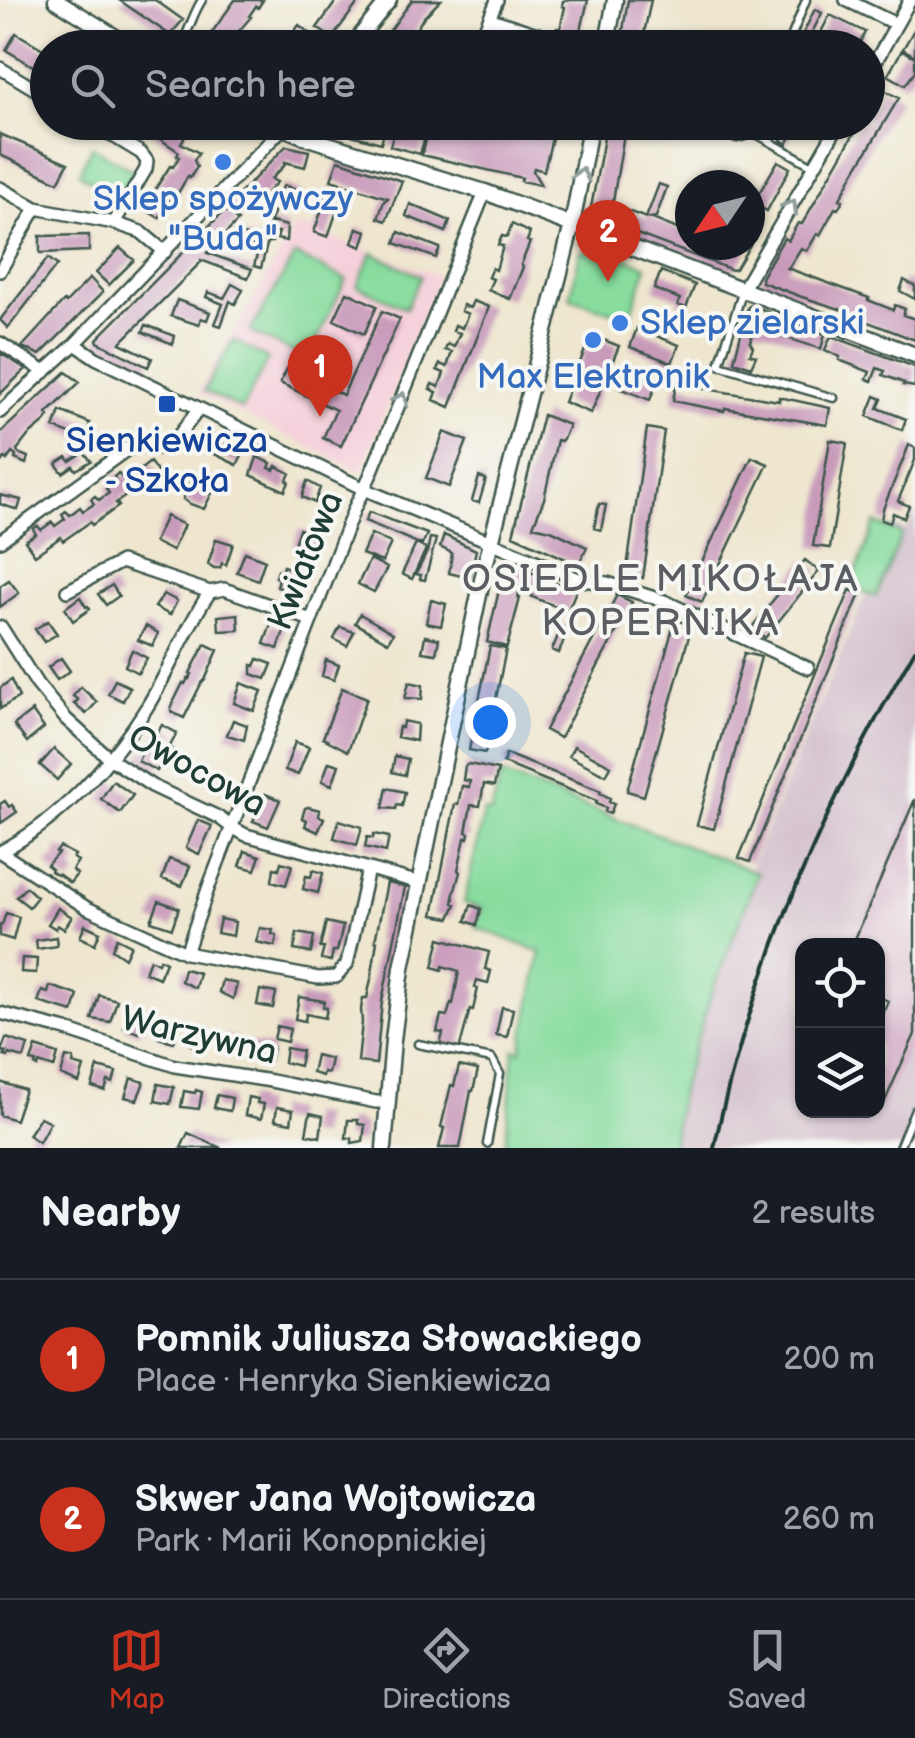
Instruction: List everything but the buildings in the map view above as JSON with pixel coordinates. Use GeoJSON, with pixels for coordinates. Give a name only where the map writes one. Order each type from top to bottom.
{"type":"FeatureCollection","features":[{"type":"Feature","properties":{"kind":"street"},"geometry":{"type":"LineString","coordinates":[[56,0],[104,30]]}},
{"type":"Feature","properties":{"kind":"street"},"geometry":{"type":"LineString","coordinates":[[364,30],[389,0]]}},
{"type":"Feature","properties":{"kind":"street"},"geometry":{"type":"LineString","coordinates":[[484,30],[496,0]]}},
{"type":"Feature","properties":{"kind":"street"},"geometry":{"type":"LineString","coordinates":[[609,30],[615,0]]}},
{"type":"Feature","properties":{"kind":"street"},"geometry":{"type":"LineString","coordinates":[[846,0],[896,24]]}},
{"type":"Feature","properties":{"kind":"street"},"geometry":{"type":"LineString","coordinates":[[885,44],[910,0]]}},
{"type":"Feature","properties":{"kind":"street"},"geometry":{"type":"LineString","coordinates":[[490,18],[526,30]]}},
{"type":"Feature","properties":{"kind":"street"},"geometry":{"type":"LineString","coordinates":[[0,68],[30,86]]}},
{"type":"Feature","properties":{"kind":"street"},"geometry":{"type":"LineString","coordinates":[[114,223],[147,161],[120,140]]}},
{"type":"Feature","properties":{"kind":"street"},"geometry":{"type":"LineString","coordinates":[[0,412],[165,252],[266,140]]}},
{"type":"Feature","properties":{"kind":"street"},"geometry":{"type":"LineString","coordinates":[[326,140],[485,192],[915,355]]}},
{"type":"Feature","properties":{"kind":"street"},"geometry":{"type":"LineString","coordinates":[[384,1148],[400,984],[465,658],[572,225],[588,140]]}},
{"type":"Feature","properties":{"kind":"street"},"geometry":{"type":"LineString","coordinates":[[743,289],[830,140]]}},
{"type":"Feature","properties":{"kind":"street"},"geometry":{"type":"LineString","coordinates":[[0,188],[36,208],[141,232],[165,252]]}},
{"type":"Feature","properties":{"kind":"street","name":"Kwiatowa"},"geometry":{"type":"LineString","coordinates":[[186,953],[354,509],[485,192]]}},
{"type":"Feature","properties":{"kind":"street"},"geometry":{"type":"LineString","coordinates":[[0,272],[36,208]]}},
{"type":"Feature","properties":{"kind":"street"},"geometry":{"type":"LineString","coordinates":[[0,344],[45,372]]}},
{"type":"Feature","properties":{"kind":"street"},"geometry":{"type":"LineString","coordinates":[[74,344],[364,489],[581,580],[664,600],[808,668]]}},
{"type":"Feature","properties":{"kind":"street"},"geometry":{"type":"LineString","coordinates":[[0,541],[136,443],[160,448],[174,443],[198,408]]}},
{"type":"Feature","properties":{"kind":"street"},"geometry":{"type":"LineString","coordinates":[[66,592],[121,562],[210,592],[224,589],[311,620]]}},
{"type":"Feature","properties":{"kind":"street"},"geometry":{"type":"LineString","coordinates":[[210,592],[148,705],[109,758],[47,822],[0,852],[87,908],[186,953],[318,978],[336,978],[348,964],[368,869]]}},
{"type":"Feature","properties":{"kind":"street","name":"Owocowa"},"geometry":{"type":"LineString","coordinates":[[1,627],[36,684],[66,719],[109,758],[152,786],[218,816],[246,834],[420,883]]}},
{"type":"Feature","properties":{"kind":"street","name":"Warzywna"},"geometry":{"type":"LineString","coordinates":[[0,1012],[175,1066],[388,1102]]}},
{"type":"Feature","properties":{"kind":"lane"},"geometry":{"type":"LineString","coordinates":[[187,30],[202,0]]}},
{"type":"Feature","properties":{"kind":"lane"},"geometry":{"type":"LineString","coordinates":[[794,30],[806,0]]}},
{"type":"Feature","properties":{"kind":"lane"},"geometry":{"type":"LineString","coordinates":[[773,140],[814,167]]}},
{"type":"Feature","properties":{"kind":"lane"},"geometry":{"type":"LineString","coordinates":[[743,289],[719,365],[834,398]]}},
{"type":"Feature","properties":{"kind":"lane"},"geometry":{"type":"LineString","coordinates":[[418,1044],[492,1059],[500,1074],[487,1144]]}},
{"type":"Feature","properties":{"kind":"lane"},"geometry":{"type":"LineString","coordinates":[[898,1148],[915,1109]]}},
{"type":"Feature","properties":{"kind":"shaded area"},"geometry":{"type":"Polygon","coordinates":[[[297,225],[439,276],[361,472],[198,393],[297,225]]]}},
{"type":"Feature","properties":{"kind":"shaded area"},"geometry":{"type":"Polygon","coordinates":[[[915,510],[915,1148],[672,1148],[680,1091],[757,873],[749,870],[894,526],[907,530],[915,510]]]}},
{"type":"Feature","properties":{"kind":"green space"},"geometry":{"type":"Polygon","coordinates":[[[92,146],[134,172],[119,199],[79,173],[92,146]]]}},
{"type":"Feature","properties":{"kind":"green space"},"geometry":{"type":"Polygon","coordinates":[[[594,247],[647,266],[630,318],[570,298],[580,253],[594,247]]]}},
{"type":"Feature","properties":{"kind":"green space"},"geometry":{"type":"Polygon","coordinates":[[[372,253],[421,276],[406,308],[357,286],[372,253]]]}},
{"type":"Feature","properties":{"kind":"green space"},"geometry":{"type":"Polygon","coordinates":[[[295,255],[346,279],[308,359],[250,332],[295,255]]]}},
{"type":"Feature","properties":{"kind":"green space"},"geometry":{"type":"Polygon","coordinates":[[[233,340],[268,359],[242,409],[204,391],[233,340]]]}},
{"type":"Feature","properties":{"kind":"green space"},"geometry":{"type":"Polygon","coordinates":[[[875,523],[902,534],[876,597],[850,587],[875,523]]]}},
{"type":"Feature","properties":{"kind":"green space"},"geometry":{"type":"Polygon","coordinates":[[[501,774],[758,873],[713,989],[680,1091],[672,1148],[505,1148],[514,1049],[521,1051],[541,952],[475,927],[482,908],[464,903],[484,812],[491,813],[501,774]]]}},
{"type":"Feature","properties":{"kind":"railway"},"geometry":{"type":"LineString","coordinates":[[714,1148],[749,1017],[794,891],[850,769],[915,650]]}},
{"type":"Feature","properties":{"kind":"place","name":"Sklep spożywczy \"Buda\""},"geometry":{"type":"Point","coordinates":[223,162]}},
{"type":"Feature","properties":{"kind":"place","name":"Skwer Jana Wojtowicza"},"geometry":{"type":"Point","coordinates":[608,282]}},
{"type":"Feature","properties":{"kind":"place","name":"Sklep zielarski"},"geometry":{"type":"Point","coordinates":[620,323]}},
{"type":"Feature","properties":{"kind":"place","name":"Max Elektronik"},"geometry":{"type":"Point","coordinates":[593,340]}},
{"type":"Feature","properties":{"kind":"place","name":"Sienkiewicza - Szkoła"},"geometry":{"type":"Point","coordinates":[167,404]}},
{"type":"Feature","properties":{"kind":"place","name":"Pomnik Juliusza Słowackiego"},"geometry":{"type":"Point","coordinates":[320,417]}},
{"type":"Feature","properties":{"kind":"district","name":"OSIEDLE MIKOŁAJA KOPERNIKA"},"geometry":{"type":"Point","coordinates":[661,601]}}]}
